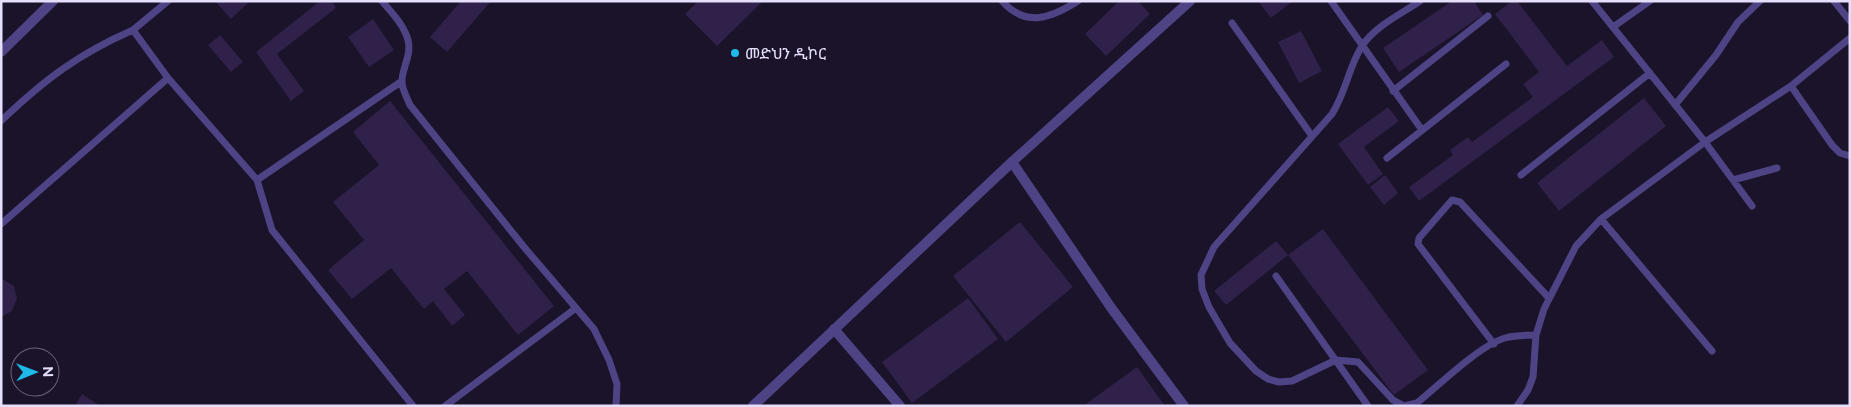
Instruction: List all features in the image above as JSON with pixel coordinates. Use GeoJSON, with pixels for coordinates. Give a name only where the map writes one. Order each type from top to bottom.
{"type":"FeatureCollection","features":[{"type":"Feature","properties":{"kind":"street"},"geometry":{"type":"LineString","coordinates":[[1,52],[53,1]]}},
{"type":"Feature","properties":{"kind":"street"},"geometry":{"type":"LineString","coordinates":[[753,406],[1012,162],[1190,1]]}},
{"type":"Feature","properties":{"kind":"street"},"geometry":{"type":"LineString","coordinates":[[1012,162],[1112,309],[1184,406]]}},
{"type":"Feature","properties":{"kind":"street"},"geometry":{"type":"LineString","coordinates":[[834,330],[900,406]]}},
{"type":"Feature","properties":{"kind":"lane"},"geometry":{"type":"LineString","coordinates":[[1,121],[46,80],[96,46],[133,30],[168,1]]}},
{"type":"Feature","properties":{"kind":"lane"},"geometry":{"type":"LineString","coordinates":[[382,1],[401,24],[409,43],[409,52],[402,81],[410,105],[594,329],[609,360],[617,384],[616,406]]}},
{"type":"Feature","properties":{"kind":"lane"},"geometry":{"type":"LineString","coordinates":[[1002,1],[1020,17],[1030,19],[1060,11],[1078,1]]}},
{"type":"Feature","properties":{"kind":"lane"},"geometry":{"type":"LineString","coordinates":[[1331,1],[1361,47],[1422,130]]}},
{"type":"Feature","properties":{"kind":"lane"},"geometry":{"type":"LineString","coordinates":[[1420,1],[1371,36],[1361,47],[1340,102],[1214,247],[1201,274],[1202,290],[1209,307],[1230,343],[1256,371],[1268,379],[1279,382],[1292,382],[1336,360],[1358,362],[1394,400],[1404,406],[1417,403],[1503,338],[1519,335],[1536,335]]}},
{"type":"Feature","properties":{"kind":"lane"},"geometry":{"type":"LineString","coordinates":[[1592,1],[1705,142],[1752,206]]}},
{"type":"Feature","properties":{"kind":"lane"},"geometry":{"type":"LineString","coordinates":[[1613,27],[1650,1]]}},
{"type":"Feature","properties":{"kind":"lane"},"geometry":{"type":"LineString","coordinates":[[1675,105],[1716,55],[1738,22],[1760,1]]}},
{"type":"Feature","properties":{"kind":"lane"},"geometry":{"type":"LineString","coordinates":[[1834,1],[1850,21]]}},
{"type":"Feature","properties":{"kind":"lane"},"geometry":{"type":"LineString","coordinates":[[1393,91],[1488,16]]}},
{"type":"Feature","properties":{"kind":"lane"},"geometry":{"type":"LineString","coordinates":[[1232,23],[1312,136]]}},
{"type":"Feature","properties":{"kind":"lane"},"geometry":{"type":"LineString","coordinates":[[133,30],[168,78],[257,180],[272,230],[413,406]]}},
{"type":"Feature","properties":{"kind":"lane"},"geometry":{"type":"LineString","coordinates":[[1517,406],[1528,390],[1532,377],[1536,335],[1549,298],[1576,246],[1602,219],[1705,142],[1791,86],[1850,38]]}},
{"type":"Feature","properties":{"kind":"lane"},"geometry":{"type":"LineString","coordinates":[[1387,158],[1506,64]]}},
{"type":"Feature","properties":{"kind":"lane"},"geometry":{"type":"LineString","coordinates":[[1521,175],[1650,73]]}},
{"type":"Feature","properties":{"kind":"lane"},"geometry":{"type":"LineString","coordinates":[[1,224],[168,78]]}},
{"type":"Feature","properties":{"kind":"lane"},"geometry":{"type":"LineString","coordinates":[[257,180],[402,81]]}},
{"type":"Feature","properties":{"kind":"lane"},"geometry":{"type":"LineString","coordinates":[[1791,86],[1832,146],[1840,153],[1850,156]]}},
{"type":"Feature","properties":{"kind":"lane"},"geometry":{"type":"LineString","coordinates":[[1732,180],[1777,168]]}},
{"type":"Feature","properties":{"kind":"lane"},"geometry":{"type":"LineString","coordinates":[[1494,344],[1418,244],[1419,238],[1452,200],[1460,202],[1549,298]]}},
{"type":"Feature","properties":{"kind":"lane"},"geometry":{"type":"LineString","coordinates":[[1602,219],[1712,351]]}},
{"type":"Feature","properties":{"kind":"lane"},"geometry":{"type":"LineString","coordinates":[[1276,276],[1368,406]]}},
{"type":"Feature","properties":{"kind":"lane"},"geometry":{"type":"LineString","coordinates":[[445,406],[576,308]]}},
{"type":"Feature","properties":{"kind":"building"},"geometry":{"type":"Polygon","coordinates":[[[215,1],[246,1],[248,3],[231,19],[215,1]]]}},
{"type":"Feature","properties":{"kind":"building"},"geometry":{"type":"Polygon","coordinates":[[[320,1],[332,1],[336,8],[277,54],[304,91],[291,101],[256,52],[320,1]]]}},
{"type":"Feature","properties":{"kind":"building"},"geometry":{"type":"Polygon","coordinates":[[[461,1],[491,1],[447,52],[430,37],[461,1]]]}},
{"type":"Feature","properties":{"kind":"building"},"geometry":{"type":"Polygon","coordinates":[[[698,1],[763,1],[717,46],[685,14],[698,1]]]}},
{"type":"Feature","properties":{"kind":"building"},"geometry":{"type":"Polygon","coordinates":[[[1119,1],[1138,1],[1150,14],[1106,56],[1085,34],[1119,1]]]}},
{"type":"Feature","properties":{"kind":"building"},"geometry":{"type":"Polygon","coordinates":[[[1258,1],[1293,1],[1271,18],[1258,1]]]}},
{"type":"Feature","properties":{"kind":"building"},"geometry":{"type":"Polygon","coordinates":[[[1452,1],[1474,1],[1483,15],[1399,72],[1383,48],[1452,1]]]}},
{"type":"Feature","properties":{"kind":"building"},"geometry":{"type":"Polygon","coordinates":[[[1512,1],[1517,1],[1567,66],[1602,40],[1614,57],[1419,201],[1409,187],[1453,155],[1450,150],[1468,137],[1472,142],[1533,97],[1523,84],[1539,72],[1495,14],[1512,1]]]}},
{"type":"Feature","properties":{"kind":"building"},"geometry":{"type":"Polygon","coordinates":[[[373,19],[394,50],[369,67],[348,37],[373,19]]]}},
{"type":"Feature","properties":{"kind":"building"},"geometry":{"type":"Polygon","coordinates":[[[1301,31],[1322,71],[1299,83],[1278,42],[1301,31]]]}},
{"type":"Feature","properties":{"kind":"building"},"geometry":{"type":"Polygon","coordinates":[[[220,35],[243,62],[231,72],[208,45],[220,35]]]}},
{"type":"Feature","properties":{"kind":"building"},"geometry":{"type":"Polygon","coordinates":[[[1644,98],[1666,126],[1559,211],[1537,183],[1644,98]]]}},
{"type":"Feature","properties":{"kind":"building"},"geometry":{"type":"Polygon","coordinates":[[[390,101],[554,306],[518,335],[467,271],[444,289],[465,315],[452,326],[433,301],[424,309],[391,268],[352,299],[328,270],[364,240],[333,202],[379,165],[353,132],[390,101]]]}},
{"type":"Feature","properties":{"kind":"building"},"geometry":{"type":"Polygon","coordinates":[[[1388,107],[1399,121],[1364,147],[1383,174],[1368,185],[1338,144],[1388,107]]]}},
{"type":"Feature","properties":{"kind":"building"},"geometry":{"type":"Polygon","coordinates":[[[1385,175],[1398,193],[1384,205],[1370,187],[1385,175]]]}},
{"type":"Feature","properties":{"kind":"building"},"geometry":{"type":"Polygon","coordinates":[[[1020,222],[1073,287],[1006,342],[953,276],[1020,222]]]}},
{"type":"Feature","properties":{"kind":"building"},"geometry":{"type":"Polygon","coordinates":[[[1323,229],[1428,370],[1394,395],[1288,255],[1323,229]]]}},
{"type":"Feature","properties":{"kind":"building"},"geometry":{"type":"Polygon","coordinates":[[[1276,241],[1288,255],[1226,305],[1214,291],[1276,241]]]}},
{"type":"Feature","properties":{"kind":"building"},"geometry":{"type":"Polygon","coordinates":[[[1,278],[14,286],[17,299],[12,311],[1,317],[1,278]]]}},
{"type":"Feature","properties":{"kind":"building"},"geometry":{"type":"Polygon","coordinates":[[[968,298],[998,339],[912,403],[882,362],[968,298]]]}},
{"type":"Feature","properties":{"kind":"building"},"geometry":{"type":"Polygon","coordinates":[[[1137,367],[1165,406],[1083,406],[1137,367]]]}},
{"type":"Feature","properties":{"kind":"building"},"geometry":{"type":"Polygon","coordinates":[[[82,394],[100,406],[75,406],[82,394]]]}},
{"type":"Feature","properties":{"kind":"place","name":"መድህን ዲኮር"},"geometry":{"type":"Point","coordinates":[735,53]}}]}
